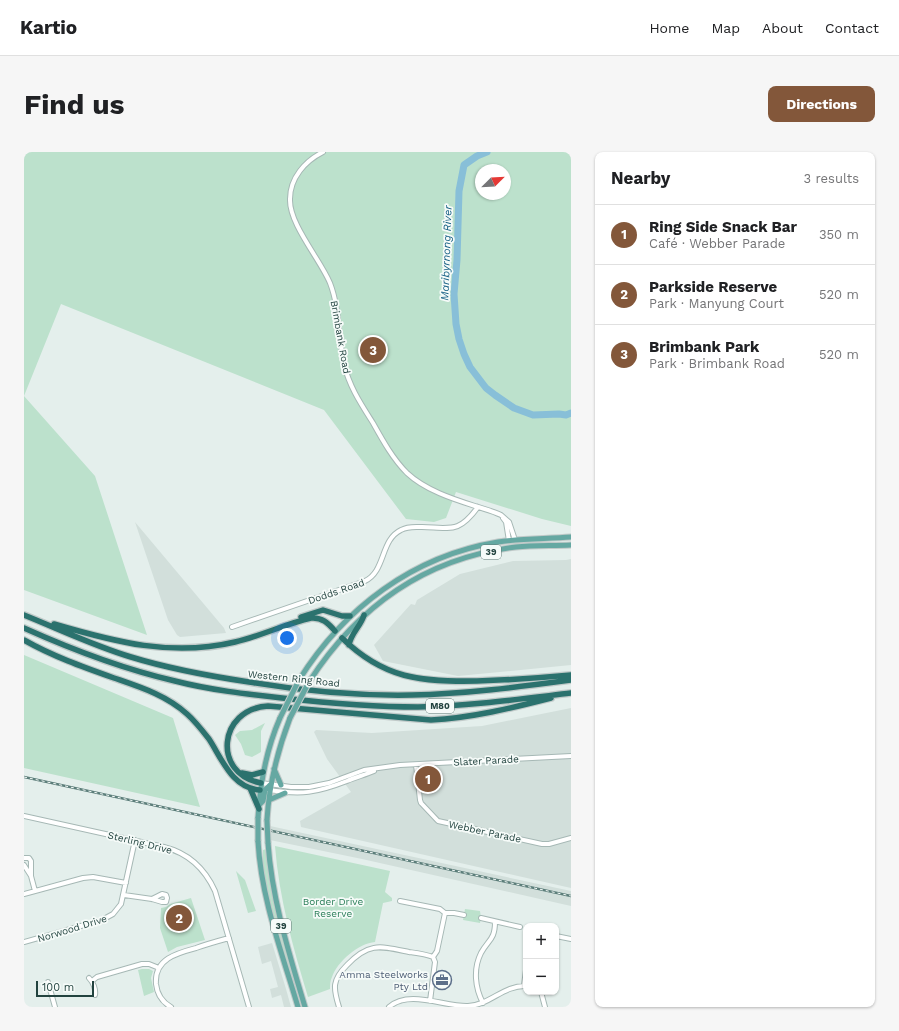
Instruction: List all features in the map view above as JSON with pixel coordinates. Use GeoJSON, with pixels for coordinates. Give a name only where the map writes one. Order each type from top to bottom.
{"type":"FeatureCollection","features":[{"type":"Feature","properties":{"kind":"highway"},"geometry":{"type":"LineString","coordinates":[[266,633],[298,618],[319,611],[327,611],[344,616],[350,616]]}},
{"type":"Feature","properties":{"kind":"highway","name":"Western Ring Road"},"geometry":{"type":"LineString","coordinates":[[24,615],[84,640],[131,657],[213,677],[277,687],[317,691],[412,695],[475,692],[571,680]]}},
{"type":"Feature","properties":{"kind":"highway"},"geometry":{"type":"LineString","coordinates":[[350,645],[351,638],[362,622],[364,615]]}},
{"type":"Feature","properties":{"kind":"highway"},"geometry":{"type":"LineString","coordinates":[[31,618],[140,646],[185,649],[217,646],[243,640],[306,619],[315,618],[326,621],[335,631]]}},
{"type":"Feature","properties":{"kind":"highway","name":"M80"},"geometry":{"type":"LineString","coordinates":[[24,628],[59,644],[124,667],[176,682],[243,694],[339,704],[417,707],[500,702],[571,694]]}},
{"type":"Feature","properties":{"kind":"highway"},"geometry":{"type":"LineString","coordinates":[[342,638],[364,656],[384,668],[408,677],[429,680],[504,681],[571,675]]}},
{"type":"Feature","properties":{"kind":"highway"},"geometry":{"type":"LineString","coordinates":[[24,640],[50,654],[82,667],[152,691],[171,702],[187,714],[202,730],[230,774],[240,784],[250,788],[265,790]]}},
{"type":"Feature","properties":{"kind":"highway"},"geometry":{"type":"LineString","coordinates":[[261,783],[247,778],[234,767],[228,755],[227,743],[229,734],[235,722],[248,711],[259,707],[268,706],[431,720],[453,718],[521,706],[571,694]]}},
{"type":"Feature","properties":{"kind":"highway"},"geometry":{"type":"LineString","coordinates":[[238,771],[249,775],[264,772]]}},
{"type":"Feature","properties":{"kind":"highway"},"geometry":{"type":"LineString","coordinates":[[250,788],[259,807]]}},
{"type":"Feature","properties":{"kind":"main road","name":"39"},"geometry":{"type":"LineString","coordinates":[[305,1007],[277,910],[268,843],[267,820],[269,800],[261,783],[270,744],[280,718],[299,680],[313,658],[335,631],[350,616],[390,585],[420,568],[448,555],[512,540],[571,538]]}},
{"type":"Feature","properties":{"kind":"main road"},"geometry":{"type":"LineString","coordinates":[[512,540],[516,547]]}},
{"type":"Feature","properties":{"kind":"main road","name":"39"},"geometry":{"type":"LineString","coordinates":[[298,1007],[267,900],[258,841],[258,818],[259,807],[265,790],[271,784],[279,749],[290,718],[309,682],[324,659],[364,615],[395,590],[436,568],[477,554],[516,547],[571,545]]}},
{"type":"Feature","properties":{"kind":"main road"},"geometry":{"type":"LineString","coordinates":[[335,631],[342,638]]}},
{"type":"Feature","properties":{"kind":"main road"},"geometry":{"type":"LineString","coordinates":[[274,769],[281,786]]}},
{"type":"Feature","properties":{"kind":"main road"},"geometry":{"type":"LineString","coordinates":[[269,800],[285,792]]}},
{"type":"Feature","properties":{"kind":"street","name":"Brimbank Road"},"geometry":{"type":"LineString","coordinates":[[322,152],[309,161],[297,176],[291,188],[290,206],[295,221],[333,291],[338,312],[344,362],[350,384],[392,454],[408,473],[424,486],[501,515],[509,522],[512,540]]}},
{"type":"Feature","properties":{"kind":"street","name":"Dodds Road"},"geometry":{"type":"LineString","coordinates":[[232,627],[365,581],[372,576],[377,569],[388,542],[396,532],[411,526],[448,528],[459,526],[468,520],[478,507]]}},
{"type":"Feature","properties":{"kind":"street","name":"Slater Parade"},"geometry":{"type":"LineString","coordinates":[[261,783],[295,788],[314,787],[364,770],[400,765],[571,756]]}},
{"type":"Feature","properties":{"kind":"street","name":"Webber Parade"},"geometry":{"type":"LineString","coordinates":[[416,765],[420,800],[438,821],[542,844],[549,844],[571,838]]}},
{"type":"Feature","properties":{"kind":"street","name":"Slater Parade"},"geometry":{"type":"LineString","coordinates":[[265,790],[301,793],[322,790],[378,769]]}},
{"type":"Feature","properties":{"kind":"street","name":"Sterling Drive"},"geometry":{"type":"LineString","coordinates":[[24,816],[164,846],[176,850],[190,858],[200,867],[211,882],[215,891],[249,1007]]}},
{"type":"Feature","properties":{"kind":"street","name":"Norwood Drive"},"geometry":{"type":"LineString","coordinates":[[24,942],[105,919],[116,912],[124,895],[135,840]]}},
{"type":"Feature","properties":{"kind":"street"},"geometry":{"type":"LineString","coordinates":[[24,858],[29,858],[31,861],[31,876],[35,891]]}},
{"type":"Feature","properties":{"kind":"street"},"geometry":{"type":"LineString","coordinates":[[24,865],[31,876]]}},
{"type":"Feature","properties":{"kind":"street"},"geometry":{"type":"LineString","coordinates":[[24,894],[83,878],[94,877],[126,883]]}},
{"type":"Feature","properties":{"kind":"street"},"geometry":{"type":"LineString","coordinates":[[124,895],[152,899]]}},
{"type":"Feature","properties":{"kind":"street"},"geometry":{"type":"LineString","coordinates":[[400,901],[440,909],[445,913],[464,915]]}},
{"type":"Feature","properties":{"kind":"street"},"geometry":{"type":"LineString","coordinates":[[433,957],[438,951],[445,913]]}},
{"type":"Feature","properties":{"kind":"street"},"geometry":{"type":"LineString","coordinates":[[481,918],[520,927]]}},
{"type":"Feature","properties":{"kind":"street"},"geometry":{"type":"LineString","coordinates":[[483,1003],[476,984],[476,971],[481,953],[495,932],[495,922]]}},
{"type":"Feature","properties":{"kind":"street"},"geometry":{"type":"LineString","coordinates":[[559,937],[571,939]]}},
{"type":"Feature","properties":{"kind":"street"},"geometry":{"type":"LineString","coordinates":[[170,1007],[163,1001],[156,982],[159,968],[165,960],[175,954],[229,938]]}},
{"type":"Feature","properties":{"kind":"street"},"geometry":{"type":"LineString","coordinates":[[339,1007],[335,989],[337,977],[355,956],[363,951],[370,948],[387,948],[433,957]]}},
{"type":"Feature","properties":{"kind":"street"},"geometry":{"type":"LineString","coordinates":[[430,1001],[435,962],[433,957]]}},
{"type":"Feature","properties":{"kind":"street"},"geometry":{"type":"LineString","coordinates":[[95,995],[90,979],[142,964],[149,964],[159,968]]}},
{"type":"Feature","properties":{"kind":"street"},"geometry":{"type":"LineString","coordinates":[[48,982],[55,1007]]}},
{"type":"Feature","properties":{"kind":"street"},"geometry":{"type":"LineString","coordinates":[[389,1007],[397,1002],[410,999],[469,1006],[483,1003],[504,991],[523,986]]}},
{"type":"Feature","properties":{"kind":"street"},"geometry":{"type":"LineString","coordinates":[[542,995],[545,1007]]}},
{"type":"Feature","properties":{"kind":"shaded area"},"geometry":{"type":"Polygon","coordinates":[[[135,522],[224,628],[226,633],[180,637],[177,635],[168,620],[135,522]]]}},
{"type":"Feature","properties":{"kind":"shaded area"},"geometry":{"type":"Polygon","coordinates":[[[571,559],[571,665],[458,676],[383,661],[374,645],[411,604],[415,605],[417,600],[460,574],[513,561],[571,559]]]}},
{"type":"Feature","properties":{"kind":"shaded area"},"geometry":{"type":"Polygon","coordinates":[[[571,708],[571,888],[301,827],[300,821],[351,792],[327,759],[314,732],[316,730],[372,733],[482,726],[571,708]]]}},
{"type":"Feature","properties":{"kind":"shaded area"},"geometry":{"type":"Polygon","coordinates":[[[270,826],[571,891],[571,906],[270,840],[270,826]]]}},
{"type":"Feature","properties":{"kind":"shaded area"},"geometry":{"type":"Polygon","coordinates":[[[272,943],[291,1007],[284,1007],[281,995],[272,998],[270,989],[278,987],[271,961],[262,964],[258,947],[272,943]]]}},
{"type":"Feature","properties":{"kind":"green space"},"geometry":{"type":"Polygon","coordinates":[[[24,152],[571,152],[571,526],[542,519],[456,492],[446,518],[434,522],[406,519],[324,410],[61,304],[24,396],[24,152]]]}},
{"type":"Feature","properties":{"kind":"green space"},"geometry":{"type":"Polygon","coordinates":[[[24,396],[95,476],[147,635],[24,590],[24,396]]]}},
{"type":"Feature","properties":{"kind":"green space"},"geometry":{"type":"Polygon","coordinates":[[[24,655],[173,718],[200,807],[24,768],[24,655]]]}},
{"type":"Feature","properties":{"kind":"green space"},"geometry":{"type":"Polygon","coordinates":[[[265,723],[261,731],[261,752],[252,757],[245,755],[241,744],[235,735],[240,731],[252,730],[265,723]]]}},
{"type":"Feature","properties":{"kind":"green space","name":"Border Drive Reserve"},"geometry":{"type":"Polygon","coordinates":[[[275,846],[390,871],[385,892],[392,898],[392,901],[383,903],[375,942],[362,946],[349,954],[335,971],[331,980],[330,989],[308,997],[283,903],[275,846]]]}},
{"type":"Feature","properties":{"kind":"green space"},"geometry":{"type":"Polygon","coordinates":[[[266,849],[269,878],[276,913],[302,1007],[300,1007],[266,889],[263,869],[263,850],[266,849]]]}},
{"type":"Feature","properties":{"kind":"green space"},"geometry":{"type":"Polygon","coordinates":[[[236,871],[245,880],[256,911],[248,913],[236,871]]]}},
{"type":"Feature","properties":{"kind":"green space"},"geometry":{"type":"Polygon","coordinates":[[[191,898],[205,940],[177,947],[168,952],[160,928],[161,908],[191,898]]]}},
{"type":"Feature","properties":{"kind":"green space"},"geometry":{"type":"Polygon","coordinates":[[[465,909],[480,911],[480,923],[463,920],[465,909]]]}},
{"type":"Feature","properties":{"kind":"green space"},"geometry":{"type":"Polygon","coordinates":[[[149,969],[153,971],[151,978],[154,992],[144,996],[138,970],[149,969]]]}},
{"type":"Feature","properties":{"kind":"waterway","name":"Maribyrnong River"},"geometry":{"type":"LineString","coordinates":[[487,152],[477,156],[464,165],[459,191],[457,260],[454,294],[456,324],[459,339],[470,367],[486,388],[514,408],[533,415],[566,415],[571,413]]}},
{"type":"Feature","properties":{"kind":"railway"},"geometry":{"type":"LineString","coordinates":[[24,777],[571,896]]}},
{"type":"Feature","properties":{"kind":"place","name":"Brimbank Park"},"geometry":{"type":"Point","coordinates":[373,350]}},
{"type":"Feature","properties":{"kind":"place","name":"Ring Side Snack Bar"},"geometry":{"type":"Point","coordinates":[428,779]}},
{"type":"Feature","properties":{"kind":"place","name":"Parkside Reserve"},"geometry":{"type":"Point","coordinates":[179,918]}},
{"type":"Feature","properties":{"kind":"place","name":"Amma Steelworks Pty Ltd"},"geometry":{"type":"Point","coordinates":[442,980]}}]}
